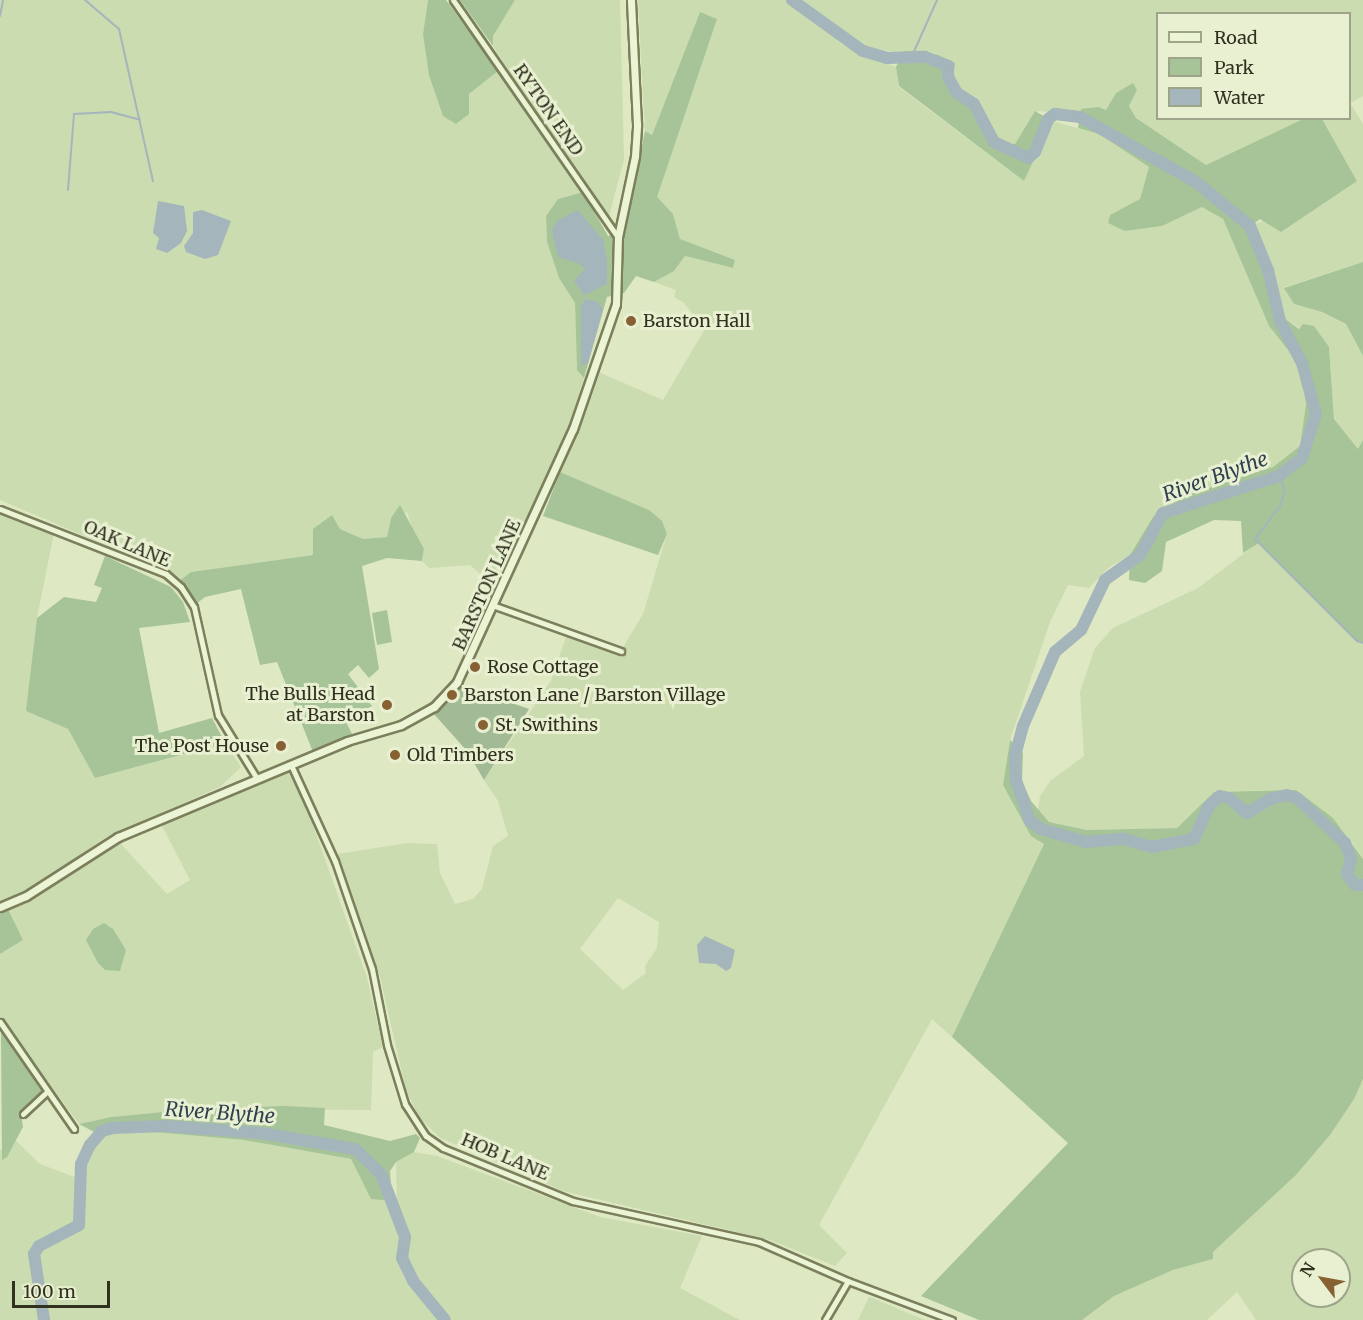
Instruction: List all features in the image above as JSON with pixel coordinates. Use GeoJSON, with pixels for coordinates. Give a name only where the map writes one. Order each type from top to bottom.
{"type":"FeatureCollection","features":[{"type":"Feature","properties":{"kind":"street","name":"RYTON END"},"geometry":{"type":"LineString","coordinates":[[453,0],[618,237]]}},
{"type":"Feature","properties":{"kind":"street","name":"BARSTON LANE"},"geometry":{"type":"LineString","coordinates":[[0,908],[27,896],[118,837],[256,777],[347,741],[401,725],[434,707],[458,682],[495,606],[573,429],[616,304],[618,237],[637,124],[631,0]]}},
{"type":"Feature","properties":{"kind":"street","name":"OAK LANE"},"geometry":{"type":"LineString","coordinates":[[0,509],[166,574],[181,587],[194,607],[218,715],[256,777]]}},
{"type":"Feature","properties":{"kind":"street"},"geometry":{"type":"LineString","coordinates":[[495,606],[621,651]]}},
{"type":"Feature","properties":{"kind":"street","name":"HOB LANE"},"geometry":{"type":"LineString","coordinates":[[291,765],[335,861],[372,969],[387,1045],[405,1104],[426,1136],[443,1148],[573,1202],[759,1242],[848,1281],[952,1320]]}},
{"type":"Feature","properties":{"kind":"street"},"geometry":{"type":"LineString","coordinates":[[0,1022],[74,1129]]}},
{"type":"Feature","properties":{"kind":"street"},"geometry":{"type":"LineString","coordinates":[[23,1114],[47,1092]]}},
{"type":"Feature","properties":{"kind":"street"},"geometry":{"type":"LineString","coordinates":[[825,1320],[848,1281]]}},
{"type":"Feature","properties":{"kind":"green space"},"geometry":{"type":"Polygon","coordinates":[[[0,0],[428,0],[423,34],[469,94],[498,71],[583,192],[558,199],[546,216],[547,242],[559,278],[575,303],[577,370],[584,378],[568,429],[498,589],[470,565],[429,568],[422,561],[424,549],[416,540],[407,512],[391,518],[387,537],[363,539],[340,529],[332,516],[314,555],[191,572],[179,581],[162,569],[0,500],[0,0]]]}},
{"type":"Feature","properties":{"kind":"green space"},"geometry":{"type":"Polygon","coordinates":[[[428,0],[446,0],[498,71],[469,94],[469,114],[456,124],[443,116],[429,75],[423,34],[428,0]]]}},
{"type":"Feature","properties":{"kind":"green space"},"geometry":{"type":"Polygon","coordinates":[[[460,0],[515,0],[493,36],[493,46],[460,0]]]}},
{"type":"Feature","properties":{"kind":"green space"},"geometry":{"type":"Polygon","coordinates":[[[515,0],[620,0],[624,159],[608,220],[493,46],[493,36],[515,0]]]}},
{"type":"Feature","properties":{"kind":"green space"},"geometry":{"type":"Polygon","coordinates":[[[638,0],[788,0],[842,44],[896,67],[899,87],[1024,181],[1052,121],[1099,134],[1149,167],[1140,199],[1110,215],[1126,231],[1161,226],[1202,207],[1223,219],[1269,326],[1300,365],[1306,404],[1300,446],[1273,467],[1153,517],[1130,555],[1108,568],[1089,588],[1068,585],[1050,622],[1010,740],[1003,785],[1044,844],[952,1037],[932,1019],[819,1225],[847,1253],[835,1266],[770,1240],[563,1191],[440,1138],[419,1117],[406,1090],[380,977],[338,854],[407,843],[437,844],[440,873],[455,904],[473,899],[482,889],[493,846],[508,836],[498,801],[484,780],[551,681],[567,634],[619,654],[643,614],[667,534],[649,510],[560,472],[596,371],[663,400],[705,329],[684,303],[674,297],[676,290],[654,282],[674,271],[685,256],[732,268],[680,239],[673,214],[656,197],[700,12],[652,135],[645,131],[638,0]],[[618,898],[580,949],[623,990],[646,973],[645,966],[657,948],[659,922],[618,898]]]}},
{"type":"Feature","properties":{"kind":"green space"},"geometry":{"type":"Polygon","coordinates":[[[800,0],[1363,0],[1363,96],[1351,102],[1351,12],[1156,12],[1156,120],[1301,120],[1206,165],[1136,118],[1129,106],[1137,90],[1116,93],[1106,111],[1081,109],[1081,114],[1035,111],[1015,144],[1001,142],[978,104],[961,92],[953,80],[955,63],[866,47],[800,0]]]}},
{"type":"Feature","properties":{"kind":"green space"},"geometry":{"type":"Polygon","coordinates":[[[700,12],[717,19],[657,197],[673,214],[680,239],[735,260],[733,268],[685,256],[674,271],[654,282],[636,276],[624,293],[607,297],[584,378],[577,370],[575,303],[559,278],[547,242],[546,216],[558,199],[583,192],[608,236],[625,231],[645,131],[652,135],[700,12]]]}},
{"type":"Feature","properties":{"kind":"green space"},"geometry":{"type":"Polygon","coordinates":[[[904,51],[938,55],[955,63],[952,89],[962,101],[974,104],[994,142],[1015,144],[1035,111],[1052,121],[1024,181],[899,86],[896,67],[904,51]]]}},
{"type":"Feature","properties":{"kind":"green space"},"geometry":{"type":"Polygon","coordinates":[[[1133,83],[1137,90],[1129,106],[1136,118],[1206,165],[1301,120],[1323,120],[1357,181],[1281,232],[1260,219],[1247,229],[1284,318],[1299,329],[1303,324],[1314,326],[1329,347],[1334,419],[1358,449],[1363,440],[1363,643],[1357,641],[1259,543],[1243,553],[1241,521],[1214,520],[1166,542],[1162,571],[1145,583],[1129,580],[1130,555],[1153,517],[1185,496],[1273,467],[1300,446],[1306,404],[1300,365],[1269,326],[1223,219],[1202,207],[1162,226],[1125,231],[1108,223],[1110,215],[1140,199],[1149,167],[1099,134],[1078,128],[1081,109],[1098,107],[1106,110],[1116,93],[1133,83]]]}},
{"type":"Feature","properties":{"kind":"green space"},"geometry":{"type":"Polygon","coordinates":[[[1351,105],[1363,124],[1363,262],[1285,287],[1294,304],[1322,312],[1346,324],[1363,356],[1363,440],[1358,450],[1334,419],[1329,347],[1284,318],[1271,269],[1253,225],[1357,181],[1323,120],[1351,120],[1351,105]]]}},
{"type":"Feature","properties":{"kind":"green space"},"geometry":{"type":"Polygon","coordinates":[[[1363,262],[1363,356],[1346,324],[1322,312],[1294,304],[1284,288],[1363,262]]]}},
{"type":"Feature","properties":{"kind":"green space"},"geometry":{"type":"Polygon","coordinates":[[[560,472],[649,510],[662,521],[667,534],[658,555],[543,516],[560,472]]]}},
{"type":"Feature","properties":{"kind":"green space"},"geometry":{"type":"Polygon","coordinates":[[[400,505],[424,549],[422,561],[387,558],[362,566],[379,669],[369,678],[358,665],[348,674],[372,706],[345,720],[352,734],[313,752],[277,662],[260,665],[241,589],[205,597],[196,604],[179,581],[191,572],[313,555],[313,529],[332,515],[340,529],[363,539],[387,537],[391,518],[400,505]]]}},
{"type":"Feature","properties":{"kind":"green space"},"geometry":{"type":"Polygon","coordinates":[[[0,513],[54,533],[37,618],[27,711],[68,729],[95,778],[225,743],[241,767],[220,787],[106,837],[39,883],[0,903],[0,513]]]}},
{"type":"Feature","properties":{"kind":"green space"},"geometry":{"type":"Polygon","coordinates":[[[1258,543],[1357,641],[1363,643],[1363,859],[1349,838],[1270,790],[1214,792],[1177,828],[1087,830],[1049,822],[1038,810],[1040,796],[1050,781],[1084,756],[1080,692],[1095,648],[1113,628],[1198,588],[1258,543]]]}},
{"type":"Feature","properties":{"kind":"green space"},"geometry":{"type":"Polygon","coordinates":[[[105,556],[171,587],[183,602],[190,622],[139,628],[159,733],[212,718],[225,743],[95,778],[68,729],[26,711],[37,618],[64,597],[96,602],[102,588],[94,585],[105,556]]]}},
{"type":"Feature","properties":{"kind":"green space"},"geometry":{"type":"Polygon","coordinates":[[[387,610],[392,642],[377,645],[372,613],[387,610]]]}},
{"type":"Feature","properties":{"kind":"green space"},"geometry":{"type":"Polygon","coordinates":[[[463,686],[529,709],[484,780],[467,751],[433,713],[463,686]]]}},
{"type":"Feature","properties":{"kind":"green space"},"geometry":{"type":"Polygon","coordinates":[[[1010,740],[1023,753],[1022,781],[1031,801],[1049,822],[1087,830],[1177,828],[1214,792],[1296,790],[1333,818],[1363,859],[1363,1079],[1354,1099],[1330,1135],[1296,1175],[1213,1252],[1213,1259],[1173,1270],[1114,1296],[1082,1320],[979,1320],[921,1296],[1068,1143],[952,1037],[1044,844],[1031,836],[1003,785],[1010,740]]]}},
{"type":"Feature","properties":{"kind":"green space"},"geometry":{"type":"Polygon","coordinates":[[[287,770],[303,797],[367,978],[383,1047],[373,1052],[371,1110],[194,1109],[111,1117],[79,1124],[0,1016],[0,954],[23,940],[8,909],[121,844],[167,894],[190,880],[161,824],[287,770]]]}},
{"type":"Feature","properties":{"kind":"green space"},"geometry":{"type":"Polygon","coordinates":[[[8,909],[23,940],[0,954],[0,912],[8,909]]]}},
{"type":"Feature","properties":{"kind":"green space"},"geometry":{"type":"Polygon","coordinates":[[[104,923],[113,929],[126,950],[120,971],[105,970],[98,963],[86,940],[93,929],[104,923]]]}},
{"type":"Feature","properties":{"kind":"green space"},"geometry":{"type":"Polygon","coordinates":[[[1,1031],[43,1093],[21,1115],[23,1127],[7,1157],[2,1160],[1,1031]]]}},
{"type":"Feature","properties":{"kind":"green space"},"geometry":{"type":"Polygon","coordinates":[[[1363,1079],[1363,1320],[1256,1320],[1237,1292],[1207,1320],[1082,1320],[1114,1296],[1173,1270],[1213,1259],[1213,1252],[1296,1175],[1330,1135],[1363,1079]]]}},
{"type":"Feature","properties":{"kind":"green space"},"geometry":{"type":"Polygon","coordinates":[[[285,1106],[325,1108],[324,1125],[390,1141],[416,1134],[420,1138],[414,1152],[396,1162],[390,1171],[392,1201],[371,1199],[351,1159],[244,1140],[108,1128],[100,1135],[79,1124],[111,1117],[194,1109],[285,1106]]]}},
{"type":"Feature","properties":{"kind":"green space"},"geometry":{"type":"Polygon","coordinates":[[[108,1128],[244,1140],[351,1159],[371,1198],[397,1201],[396,1162],[414,1152],[437,1156],[600,1217],[702,1236],[680,1288],[740,1320],[0,1320],[0,1151],[12,1137],[40,1164],[80,1179],[86,1150],[108,1128]]]}},
{"type":"Feature","properties":{"kind":"green space"},"geometry":{"type":"Polygon","coordinates":[[[870,1297],[925,1320],[858,1320],[870,1297]]]}},
{"type":"Feature","properties":{"kind":"water"},"geometry":{"type":"Polygon","coordinates":[[[158,201],[184,206],[187,231],[181,243],[167,253],[156,249],[159,238],[153,233],[158,201]]]}},
{"type":"Feature","properties":{"kind":"water"},"geometry":{"type":"Polygon","coordinates":[[[202,210],[231,221],[218,255],[205,259],[186,252],[184,246],[193,233],[193,212],[202,210]]]}},
{"type":"Feature","properties":{"kind":"water"},"geometry":{"type":"Polygon","coordinates":[[[578,210],[603,240],[607,261],[607,284],[584,295],[574,281],[585,269],[578,263],[558,257],[552,230],[558,220],[578,210]]]}},
{"type":"Feature","properties":{"kind":"water"},"geometry":{"type":"Polygon","coordinates":[[[585,299],[596,301],[603,309],[588,363],[581,366],[581,307],[585,299]]]}},
{"type":"Feature","properties":{"kind":"water"},"geometry":{"type":"Polygon","coordinates":[[[705,936],[735,950],[731,968],[726,971],[716,964],[699,963],[697,945],[705,936]]]}},
{"type":"Feature","properties":{"kind":"waterway"},"geometry":{"type":"LineString","coordinates":[[0,16],[3,0]]}},
{"type":"Feature","properties":{"kind":"waterway"},"geometry":{"type":"LineString","coordinates":[[85,0],[119,29],[153,181]]}},
{"type":"Feature","properties":{"kind":"waterway","name":"River Blythe"},"geometry":{"type":"LineString","coordinates":[[792,0],[863,51],[887,58],[925,57],[948,66],[948,77],[957,93],[974,104],[994,142],[1028,158],[1035,152],[1048,119],[1055,114],[1080,117],[1196,182],[1250,226],[1268,270],[1280,321],[1302,363],[1316,414],[1302,458],[1279,476],[1163,513],[1140,555],[1105,580],[1081,630],[1055,652],[1023,726],[1015,755],[1016,780],[1030,821],[1041,829],[1086,842],[1124,839],[1152,847],[1194,839],[1208,807],[1220,796],[1229,798],[1247,813],[1270,799],[1287,795],[1297,798],[1345,843],[1351,859],[1347,874],[1355,885],[1363,885]]}},
{"type":"Feature","properties":{"kind":"waterway"},"geometry":{"type":"LineString","coordinates":[[912,56],[937,0]]}},
{"type":"Feature","properties":{"kind":"waterway"},"geometry":{"type":"LineString","coordinates":[[68,190],[74,114],[111,112],[140,120]]}},
{"type":"Feature","properties":{"kind":"waterway"},"geometry":{"type":"LineString","coordinates":[[1279,476],[1285,490],[1280,506],[1255,539],[1357,641],[1363,643]]}},
{"type":"Feature","properties":{"kind":"waterway","name":"River Blythe"},"geometry":{"type":"LineString","coordinates":[[44,1320],[34,1254],[39,1246],[79,1225],[81,1164],[90,1145],[102,1131],[113,1128],[165,1126],[261,1133],[355,1149],[381,1174],[405,1237],[402,1258],[413,1281],[445,1320]]}},
{"type":"Feature","properties":{"kind":"place","name":"Barston Hall"},"geometry":{"type":"Point","coordinates":[631,321]}},
{"type":"Feature","properties":{"kind":"place","name":"Rose Cottage"},"geometry":{"type":"Point","coordinates":[475,667]}},
{"type":"Feature","properties":{"kind":"place","name":"Barston Lane / Barston Village"},"geometry":{"type":"Point","coordinates":[452,695]}},
{"type":"Feature","properties":{"kind":"place","name":"The Bulls Head at Barston"},"geometry":{"type":"Point","coordinates":[387,705]}},
{"type":"Feature","properties":{"kind":"place","name":"St. Swithins"},"geometry":{"type":"Point","coordinates":[483,725]}},
{"type":"Feature","properties":{"kind":"place","name":"The Post House"},"geometry":{"type":"Point","coordinates":[281,746]}},
{"type":"Feature","properties":{"kind":"place","name":"Old Timbers"},"geometry":{"type":"Point","coordinates":[395,755]}}]}
